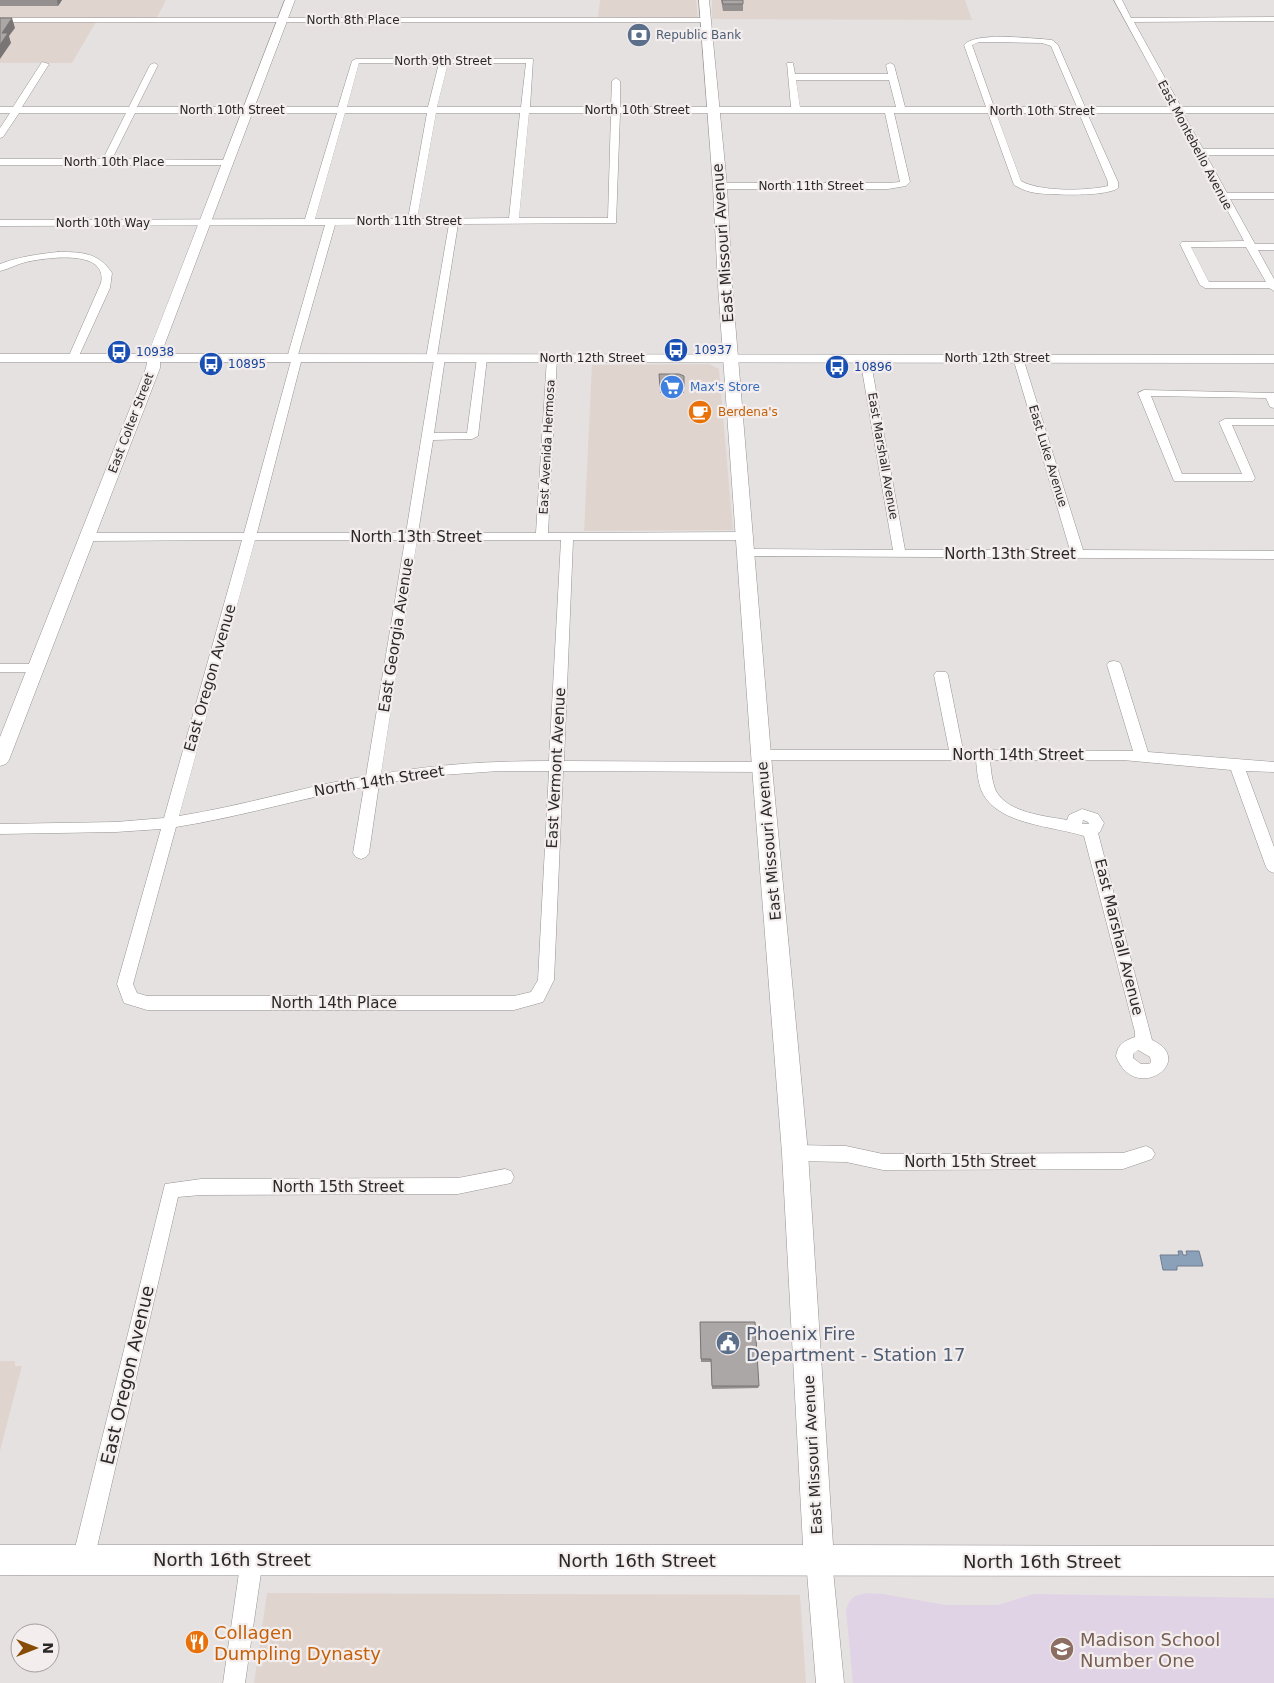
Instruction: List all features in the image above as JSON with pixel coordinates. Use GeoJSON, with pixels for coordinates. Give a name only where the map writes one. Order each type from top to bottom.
{"type":"FeatureCollection","features":[{"type":"Feature","properties":{"kind":"main road","name":"East Missouri Avenue"},"geometry":{"type":"LineString","coordinates":[[704,0],[720,186],[731,359],[762,761],[795,1153],[819,1560]]}},
{"type":"Feature","properties":{"kind":"main road","name":"North 16th Street"},"geometry":{"type":"LineString","coordinates":[[0,1560],[1274,1562]]}},
{"type":"Feature","properties":{"kind":"street","name":"East Colter Street"},"geometry":{"type":"LineString","coordinates":[[0,760],[153,368],[155,349],[290,0]]}},
{"type":"Feature","properties":{"kind":"street","name":"East Montebello Avenue"},"geometry":{"type":"LineString","coordinates":[[1118,0],[1273,287]]}},
{"type":"Feature","properties":{"kind":"street","name":"North 8th Place"},"geometry":{"type":"LineString","coordinates":[[0,20],[706,20]]}},
{"type":"Feature","properties":{"kind":"street"},"geometry":{"type":"LineString","coordinates":[[1128,20],[1274,20]]}},
{"type":"Feature","properties":{"kind":"street"},"geometry":{"type":"LineString","coordinates":[[971,42],[1049,42],[1054,45],[1113,182],[1113,188],[1106,190],[1024,189],[1017,183],[992,110],[968,45],[971,42]]}},
{"type":"Feature","properties":{"kind":"street","name":"North 9th Street"},"geometry":{"type":"LineString","coordinates":[[342,110],[356,61],[530,61],[524,110]]}},
{"type":"Feature","properties":{"kind":"street"},"geometry":{"type":"LineString","coordinates":[[412,221],[432,110],[444,61]]}},
{"type":"Feature","properties":{"kind":"street"},"geometry":{"type":"LineString","coordinates":[[0,134],[44,64]]}},
{"type":"Feature","properties":{"kind":"street"},"geometry":{"type":"LineString","coordinates":[[106,162],[154,65]]}},
{"type":"Feature","properties":{"kind":"street"},"geometry":{"type":"LineString","coordinates":[[790,65],[796,110]]}},
{"type":"Feature","properties":{"kind":"street"},"geometry":{"type":"LineString","coordinates":[[890,65],[901,110]]}},
{"type":"Feature","properties":{"kind":"street"},"geometry":{"type":"LineString","coordinates":[[792,77],[892,77]]}},
{"type":"Feature","properties":{"kind":"street"},"geometry":{"type":"LineString","coordinates":[[616,82],[616,110]]}},
{"type":"Feature","properties":{"kind":"street","name":"North 10th Street"},"geometry":{"type":"LineString","coordinates":[[0,110],[1274,110]]}},
{"type":"Feature","properties":{"kind":"street"},"geometry":{"type":"LineString","coordinates":[[309,222],[342,110]]}},
{"type":"Feature","properties":{"kind":"street"},"geometry":{"type":"LineString","coordinates":[[514,221],[524,110]]}},
{"type":"Feature","properties":{"kind":"street","name":"North 11th Street"},"geometry":{"type":"LineString","coordinates":[[205,222],[613,221],[616,110]]}},
{"type":"Feature","properties":{"kind":"street","name":"North 11th Street"},"geometry":{"type":"LineString","coordinates":[[720,186],[888,186],[903,184],[905,177],[889,110]]}},
{"type":"Feature","properties":{"kind":"street"},"geometry":{"type":"LineString","coordinates":[[1199,152],[1274,152]]}},
{"type":"Feature","properties":{"kind":"street","name":"North 10th Place"},"geometry":{"type":"LineString","coordinates":[[0,162],[228,162]]}},
{"type":"Feature","properties":{"kind":"street"},"geometry":{"type":"LineString","coordinates":[[1223,196],[1274,196]]}},
{"type":"Feature","properties":{"kind":"street","name":"East Georgia Avenue"},"geometry":{"type":"LineString","coordinates":[[361,853],[428,437],[435,358],[454,221]]}},
{"type":"Feature","properties":{"kind":"street","name":"North 10th Way"},"geometry":{"type":"LineString","coordinates":[[0,223],[197,224],[205,222]]}},
{"type":"Feature","properties":{"kind":"street","name":"East Oregon Avenue"},"geometry":{"type":"LineString","coordinates":[[130,998],[125,984],[250,536],[331,222]]}},
{"type":"Feature","properties":{"kind":"street"},"geometry":{"type":"LineString","coordinates":[[1273,287],[1205,285],[1185,244],[1274,247]]}},
{"type":"Feature","properties":{"kind":"street"},"geometry":{"type":"LineString","coordinates":[[0,268],[27,259],[66,255],[85,257],[99,262],[107,273],[108,279],[73,358]]}},
{"type":"Feature","properties":{"kind":"street","name":"North 12th Street"},"geometry":{"type":"LineString","coordinates":[[0,358],[1274,359]]}},
{"type":"Feature","properties":{"kind":"street"},"geometry":{"type":"LineString","coordinates":[[428,437],[472,436],[482,358]]}},
{"type":"Feature","properties":{"kind":"street","name":"East Avenida Hermosa"},"geometry":{"type":"LineString","coordinates":[[542,536],[552,358]]}},
{"type":"Feature","properties":{"kind":"street","name":"East Marshall Avenue"},"geometry":{"type":"LineString","coordinates":[[865,358],[900,554]]}},
{"type":"Feature","properties":{"kind":"street","name":"East Luke Avenue"},"geometry":{"type":"LineString","coordinates":[[1018,358],[1078,554]]}},
{"type":"Feature","properties":{"kind":"street"},"geometry":{"type":"LineString","coordinates":[[1272,400],[1144,393],[1178,478],[1249,478],[1225,422],[1274,422]]}},
{"type":"Feature","properties":{"kind":"street","name":"North 13th Street"},"geometry":{"type":"LineString","coordinates":[[88,537],[412,536],[432,538],[567,536],[900,554],[1274,555]]}},
{"type":"Feature","properties":{"kind":"street","name":"East Vermont Avenue"},"geometry":{"type":"LineString","coordinates":[[536,997],[546,980],[567,536]]}},
{"type":"Feature","properties":{"kind":"street"},"geometry":{"type":"LineString","coordinates":[[1114,665],[1142,756]]}},
{"type":"Feature","properties":{"kind":"street"},"geometry":{"type":"LineString","coordinates":[[0,668],[36,668]]}},
{"type":"Feature","properties":{"kind":"street"},"geometry":{"type":"LineString","coordinates":[[941,675],[956,755]]}},
{"type":"Feature","properties":{"kind":"street","name":"East Marshall Avenue"},"geometry":{"type":"LineString","coordinates":[[982,755],[990,793],[999,804],[1030,818],[1083,829],[1143,1032],[1144,1044]]}},
{"type":"Feature","properties":{"kind":"street","name":"North 14th Street"},"geometry":{"type":"LineString","coordinates":[[0,828],[116,827],[169,823],[213,816],[322,789],[373,780],[428,771],[499,766],[556,767],[982,755],[1142,756],[1237,767],[1274,767]]}},
{"type":"Feature","properties":{"kind":"street"},"geometry":{"type":"LineString","coordinates":[[1237,767],[1274,868]]}},
{"type":"Feature","properties":{"kind":"street","name":"North 14th Place"},"geometry":{"type":"LineString","coordinates":[[130,998],[147,1003],[514,1003],[536,997]]}},
{"type":"Feature","properties":{"kind":"street","name":"North 15th Street"},"geometry":{"type":"LineString","coordinates":[[795,1153],[846,1154],[883,1162],[1123,1161],[1146,1154]]}},
{"type":"Feature","properties":{"kind":"street","name":"North 15th Street"},"geometry":{"type":"LineString","coordinates":[[171,1190],[201,1187],[458,1186],[505,1177]]}},
{"type":"Feature","properties":{"kind":"street","name":"East Oregon Avenue"},"geometry":{"type":"LineString","coordinates":[[83,1560],[171,1190]]}},
{"type":"Feature","properties":{"kind":"street"},"geometry":{"type":"LineString","coordinates":[[234,1683],[252,1559]]}},
{"type":"Feature","properties":{"kind":"street","name":"East Missouri Avenue"},"geometry":{"type":"LineString","coordinates":[[819,1560],[830,1683]]}},
{"type":"Feature","properties":{"kind":"shaded area"},"geometry":{"type":"Polygon","coordinates":[[[0,0],[166,0],[154,23],[96,22],[72,63],[0,63],[0,0]]]}},
{"type":"Feature","properties":{"kind":"shaded area"},"geometry":{"type":"Polygon","coordinates":[[[600,0],[696,0],[698,18],[598,17],[600,0]]]}},
{"type":"Feature","properties":{"kind":"shaded area"},"geometry":{"type":"Polygon","coordinates":[[[712,0],[965,0],[972,20],[712,19],[712,0]]]}},
{"type":"Feature","properties":{"kind":"shaded area"},"geometry":{"type":"Polygon","coordinates":[[[709,364],[719,369],[733,530],[584,531],[592,365],[709,364]]]}},
{"type":"Feature","properties":{"kind":"shaded area"},"geometry":{"type":"Polygon","coordinates":[[[0,1361],[15,1361],[15,1366],[22,1366],[0,1451],[0,1361]]]}},
{"type":"Feature","properties":{"kind":"shaded area"},"geometry":{"type":"Polygon","coordinates":[[[267,1593],[800,1595],[806,1683],[254,1683],[267,1593]]]}},
{"type":"Feature","properties":{"kind":"shaded area","name":"Madison School Number One"},"geometry":{"type":"Polygon","coordinates":[[[866,1593],[883,1594],[946,1605],[999,1605],[1033,1594],[1274,1598],[1274,1683],[853,1683],[846,1610],[849,1602],[855,1596],[866,1593]]]}},
{"type":"Feature","properties":{"kind":"water"},"geometry":{"type":"Polygon","coordinates":[[[1178,1251],[1182,1251],[1183,1255],[1187,1255],[1186,1251],[1199,1251],[1203,1266],[1177,1266],[1177,1270],[1163,1270],[1160,1255],[1179,1255],[1178,1251]]]}},
{"type":"Feature","properties":{"kind":"building"},"geometry":{"type":"Polygon","coordinates":[[[722,0],[743,0],[743,4],[723,4],[722,0]]]}},
{"type":"Feature","properties":{"kind":"building"},"geometry":{"type":"Polygon","coordinates":[[[0,18],[12,18],[2,33],[8,33],[0,45],[0,18]]]}},
{"type":"Feature","properties":{"kind":"building"},"geometry":{"type":"Polygon","coordinates":[[[659,374],[679,374],[684,376],[684,387],[660,387],[659,374]]]}},
{"type":"Feature","properties":{"kind":"building","name":"Phoenix Fire Department - Station 17"},"geometry":{"type":"Polygon","coordinates":[[[700,1322],[755,1322],[759,1386],[712,1386],[711,1359],[701,1359],[700,1322]]]}},
{"type":"Feature","properties":{"kind":"place","name":"Republic Bank"},"geometry":{"type":"Point","coordinates":[639,35]}},
{"type":"Feature","properties":{"kind":"place","name":"10937"},"geometry":{"type":"Point","coordinates":[676,350]}},
{"type":"Feature","properties":{"kind":"place","name":"10938"},"geometry":{"type":"Point","coordinates":[119,352]}},
{"type":"Feature","properties":{"kind":"place","name":"10895"},"geometry":{"type":"Point","coordinates":[211,364]}},
{"type":"Feature","properties":{"kind":"place","name":"10896"},"geometry":{"type":"Point","coordinates":[837,367]}},
{"type":"Feature","properties":{"kind":"place","name":"Max's Store"},"geometry":{"type":"Point","coordinates":[672,387]}},
{"type":"Feature","properties":{"kind":"place","name":"Berdena's"},"geometry":{"type":"Point","coordinates":[700,412]}},
{"type":"Feature","properties":{"kind":"place","name":"Phoenix Fire Department - Station 17"},"geometry":{"type":"Point","coordinates":[728,1343]}},
{"type":"Feature","properties":{"kind":"place","name":"Collagen Dumpling Dynasty"},"geometry":{"type":"Point","coordinates":[197,1642]}},
{"type":"Feature","properties":{"kind":"place","name":"Madison School Number One"},"geometry":{"type":"Point","coordinates":[1062,1649]}}]}
